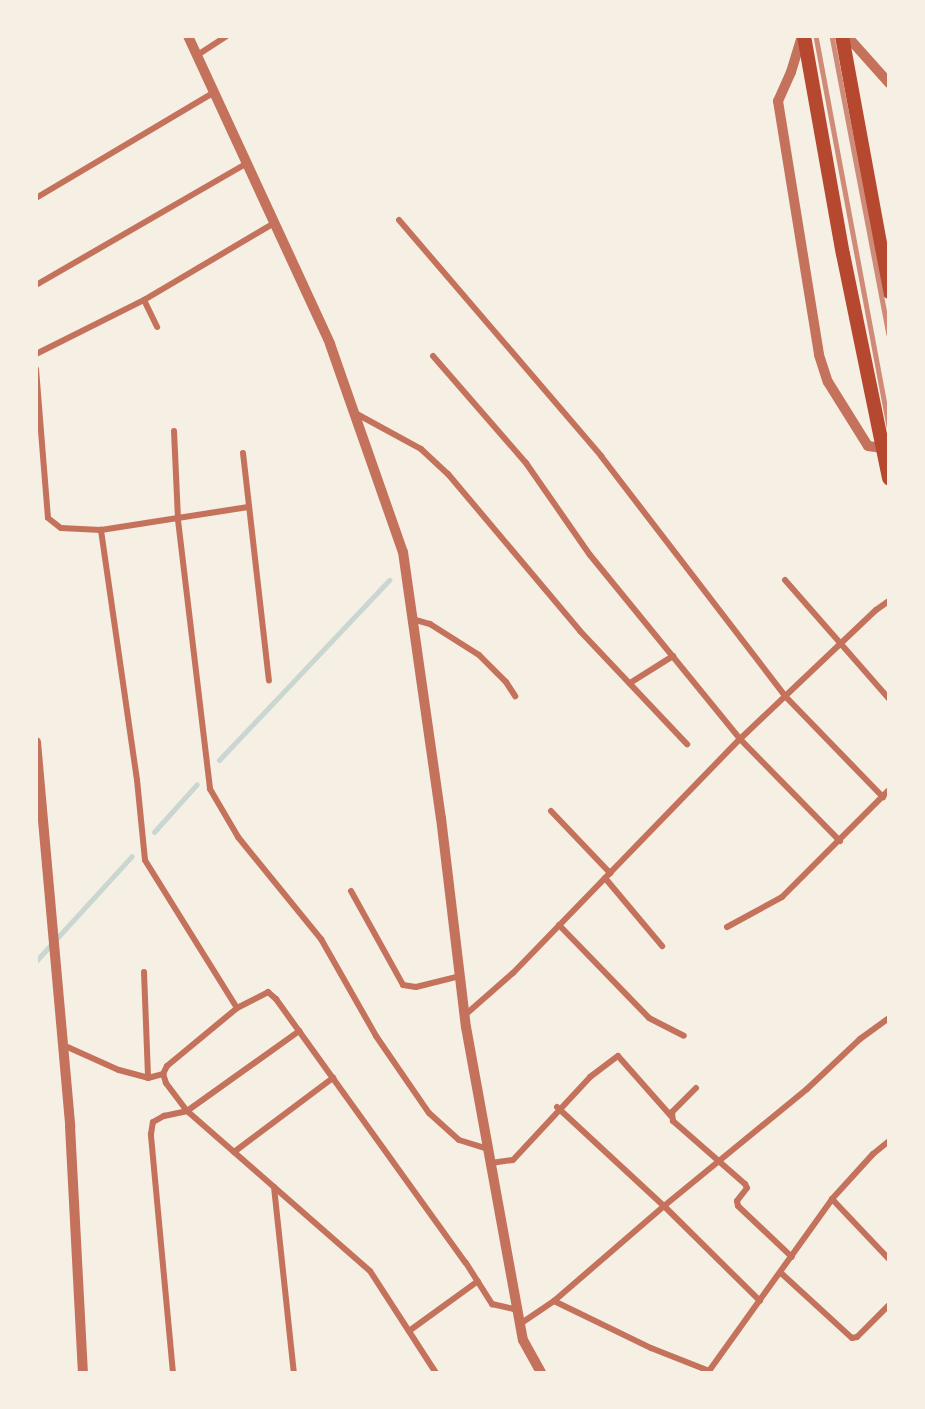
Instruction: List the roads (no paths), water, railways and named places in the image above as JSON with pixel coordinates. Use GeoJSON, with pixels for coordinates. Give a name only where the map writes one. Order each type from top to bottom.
{"type":"FeatureCollection","features":[{"type":"Feature","properties":{"kind":"highway"},"geometry":{"type":"LineString","coordinates":[[803,36],[843,254],[889,478]]}},
{"type":"Feature","properties":{"kind":"highway"},"geometry":{"type":"LineString","coordinates":[[842,36],[889,292]]}},
{"type":"Feature","properties":{"kind":"street"},"geometry":{"type":"LineString","coordinates":[[188,36],[330,344],[403,552],[465,1015],[520,1324],[524,1340],[541,1373]]}},
{"type":"Feature","properties":{"kind":"street"},"geometry":{"type":"LineString","coordinates":[[196,56],[227,36]]}},
{"type":"Feature","properties":{"kind":"street"},"geometry":{"type":"LineString","coordinates":[[803,36],[778,101],[819,355],[828,382],[868,446],[883,448]]}},
{"type":"Feature","properties":{"kind":"street"},"geometry":{"type":"LineString","coordinates":[[847,36],[889,83]]}},
{"type":"Feature","properties":{"kind":"street"},"geometry":{"type":"LineString","coordinates":[[36,198],[213,93]]}},
{"type":"Feature","properties":{"kind":"street"},"geometry":{"type":"LineString","coordinates":[[36,285],[246,164]]}},
{"type":"Feature","properties":{"kind":"street"},"geometry":{"type":"LineString","coordinates":[[399,220],[601,456],[785,696],[883,797]]}},
{"type":"Feature","properties":{"kind":"street"},"geometry":{"type":"LineString","coordinates":[[36,354],[144,300],[274,224]]}},
{"type":"Feature","properties":{"kind":"street"},"geometry":{"type":"LineString","coordinates":[[144,300],[157,327]]}},
{"type":"Feature","properties":{"kind":"street"},"geometry":{"type":"LineString","coordinates":[[433,356],[526,464],[590,555],[740,739],[840,841]]}},
{"type":"Feature","properties":{"kind":"street"},"geometry":{"type":"LineString","coordinates":[[36,369],[40,459],[48,518],[52,524],[61,528],[101,530],[178,520],[248,507]]}},
{"type":"Feature","properties":{"kind":"street"},"geometry":{"type":"LineString","coordinates":[[354,413],[421,449],[448,474],[580,631],[687,744]]}},
{"type":"Feature","properties":{"kind":"street"},"geometry":{"type":"LineString","coordinates":[[174,431],[178,520],[210,789],[238,837],[321,939],[376,1036],[429,1113],[459,1140],[489,1149]]}},
{"type":"Feature","properties":{"kind":"street"},"geometry":{"type":"LineString","coordinates":[[243,453],[269,681]]}},
{"type":"Feature","properties":{"kind":"street"},"geometry":{"type":"LineString","coordinates":[[101,530],[137,780],[145,860],[237,1008]]}},
{"type":"Feature","properties":{"kind":"street"},"geometry":{"type":"LineString","coordinates":[[785,580],[889,699]]}},
{"type":"Feature","properties":{"kind":"street"},"geometry":{"type":"LineString","coordinates":[[465,1015],[513,973],[740,739],[841,642],[889,601]]}},
{"type":"Feature","properties":{"kind":"street"},"geometry":{"type":"LineString","coordinates":[[412,618],[430,624],[479,655],[492,666],[515,696]]}},
{"type":"Feature","properties":{"kind":"street"},"geometry":{"type":"LineString","coordinates":[[630,683],[673,656]]}},
{"type":"Feature","properties":{"kind":"street"},"geometry":{"type":"LineString","coordinates":[[36,742],[70,1126],[83,1373]]}},
{"type":"Feature","properties":{"kind":"street"},"geometry":{"type":"LineString","coordinates":[[727,927],[782,897],[889,790]]}},
{"type":"Feature","properties":{"kind":"street"},"geometry":{"type":"LineString","coordinates":[[551,811],[607,875],[662,946]]}},
{"type":"Feature","properties":{"kind":"street"},"geometry":{"type":"LineString","coordinates":[[351,891],[403,985],[416,987],[460,976]]}},
{"type":"Feature","properties":{"kind":"street"},"geometry":{"type":"LineString","coordinates":[[559,925],[650,1018],[684,1036]]}},
{"type":"Feature","properties":{"kind":"street"},"geometry":{"type":"LineString","coordinates":[[144,972],[148,1078]]}},
{"type":"Feature","properties":{"kind":"street"},"geometry":{"type":"LineString","coordinates":[[435,1373],[370,1271],[187,1111],[166,1083],[163,1074],[167,1066],[237,1008],[268,992],[276,999],[478,1281],[492,1304],[518,1310]]}},
{"type":"Feature","properties":{"kind":"street"},"geometry":{"type":"LineString","coordinates":[[520,1324],[554,1301],[664,1206],[807,1089],[860,1039],[889,1018]]}},
{"type":"Feature","properties":{"kind":"street"},"geometry":{"type":"LineString","coordinates":[[173,1373],[151,1134],[153,1122],[164,1116],[187,1111],[299,1031]]}},
{"type":"Feature","properties":{"kind":"street"},"geometry":{"type":"LineString","coordinates":[[63,1046],[119,1070],[148,1078],[163,1074]]}},
{"type":"Feature","properties":{"kind":"street"},"geometry":{"type":"LineString","coordinates":[[491,1163],[513,1160],[590,1077],[618,1056],[670,1116],[747,1188],[737,1201],[738,1206],[792,1257]]}},
{"type":"Feature","properties":{"kind":"street"},"geometry":{"type":"LineString","coordinates":[[234,1152],[333,1078]]}},
{"type":"Feature","properties":{"kind":"street"},"geometry":{"type":"LineString","coordinates":[[670,1116],[696,1088]]}},
{"type":"Feature","properties":{"kind":"street"},"geometry":{"type":"LineString","coordinates":[[558,1109],[664,1206],[760,1301]]}},
{"type":"Feature","properties":{"kind":"street"},"geometry":{"type":"LineString","coordinates":[[554,1301],[651,1348],[708,1372],[832,1200],[873,1154],[889,1141]]}},
{"type":"Feature","properties":{"kind":"street"},"geometry":{"type":"LineString","coordinates":[[274,1187],[294,1373]]}},
{"type":"Feature","properties":{"kind":"street"},"geometry":{"type":"LineString","coordinates":[[832,1200],[889,1258]]}},
{"type":"Feature","properties":{"kind":"street"},"geometry":{"type":"LineString","coordinates":[[781,1273],[852,1338],[857,1336],[889,1305]]}},
{"type":"Feature","properties":{"kind":"street"},"geometry":{"type":"LineString","coordinates":[[409,1331],[478,1281]]}},
{"type":"Feature","properties":{"kind":"waterway"},"geometry":{"type":"LineString","coordinates":[[219,760],[389,580]]}},
{"type":"Feature","properties":{"kind":"waterway"},"geometry":{"type":"LineString","coordinates":[[154,832],[197,784]]}},
{"type":"Feature","properties":{"kind":"waterway"},"geometry":{"type":"LineString","coordinates":[[36,961],[132,856]]}},
{"type":"Feature","properties":{"kind":"railway"},"geometry":{"type":"LineString","coordinates":[[816,36],[889,427]]}},
{"type":"Feature","properties":{"kind":"railway"},"geometry":{"type":"LineString","coordinates":[[832,36],[889,334]]}}]}
